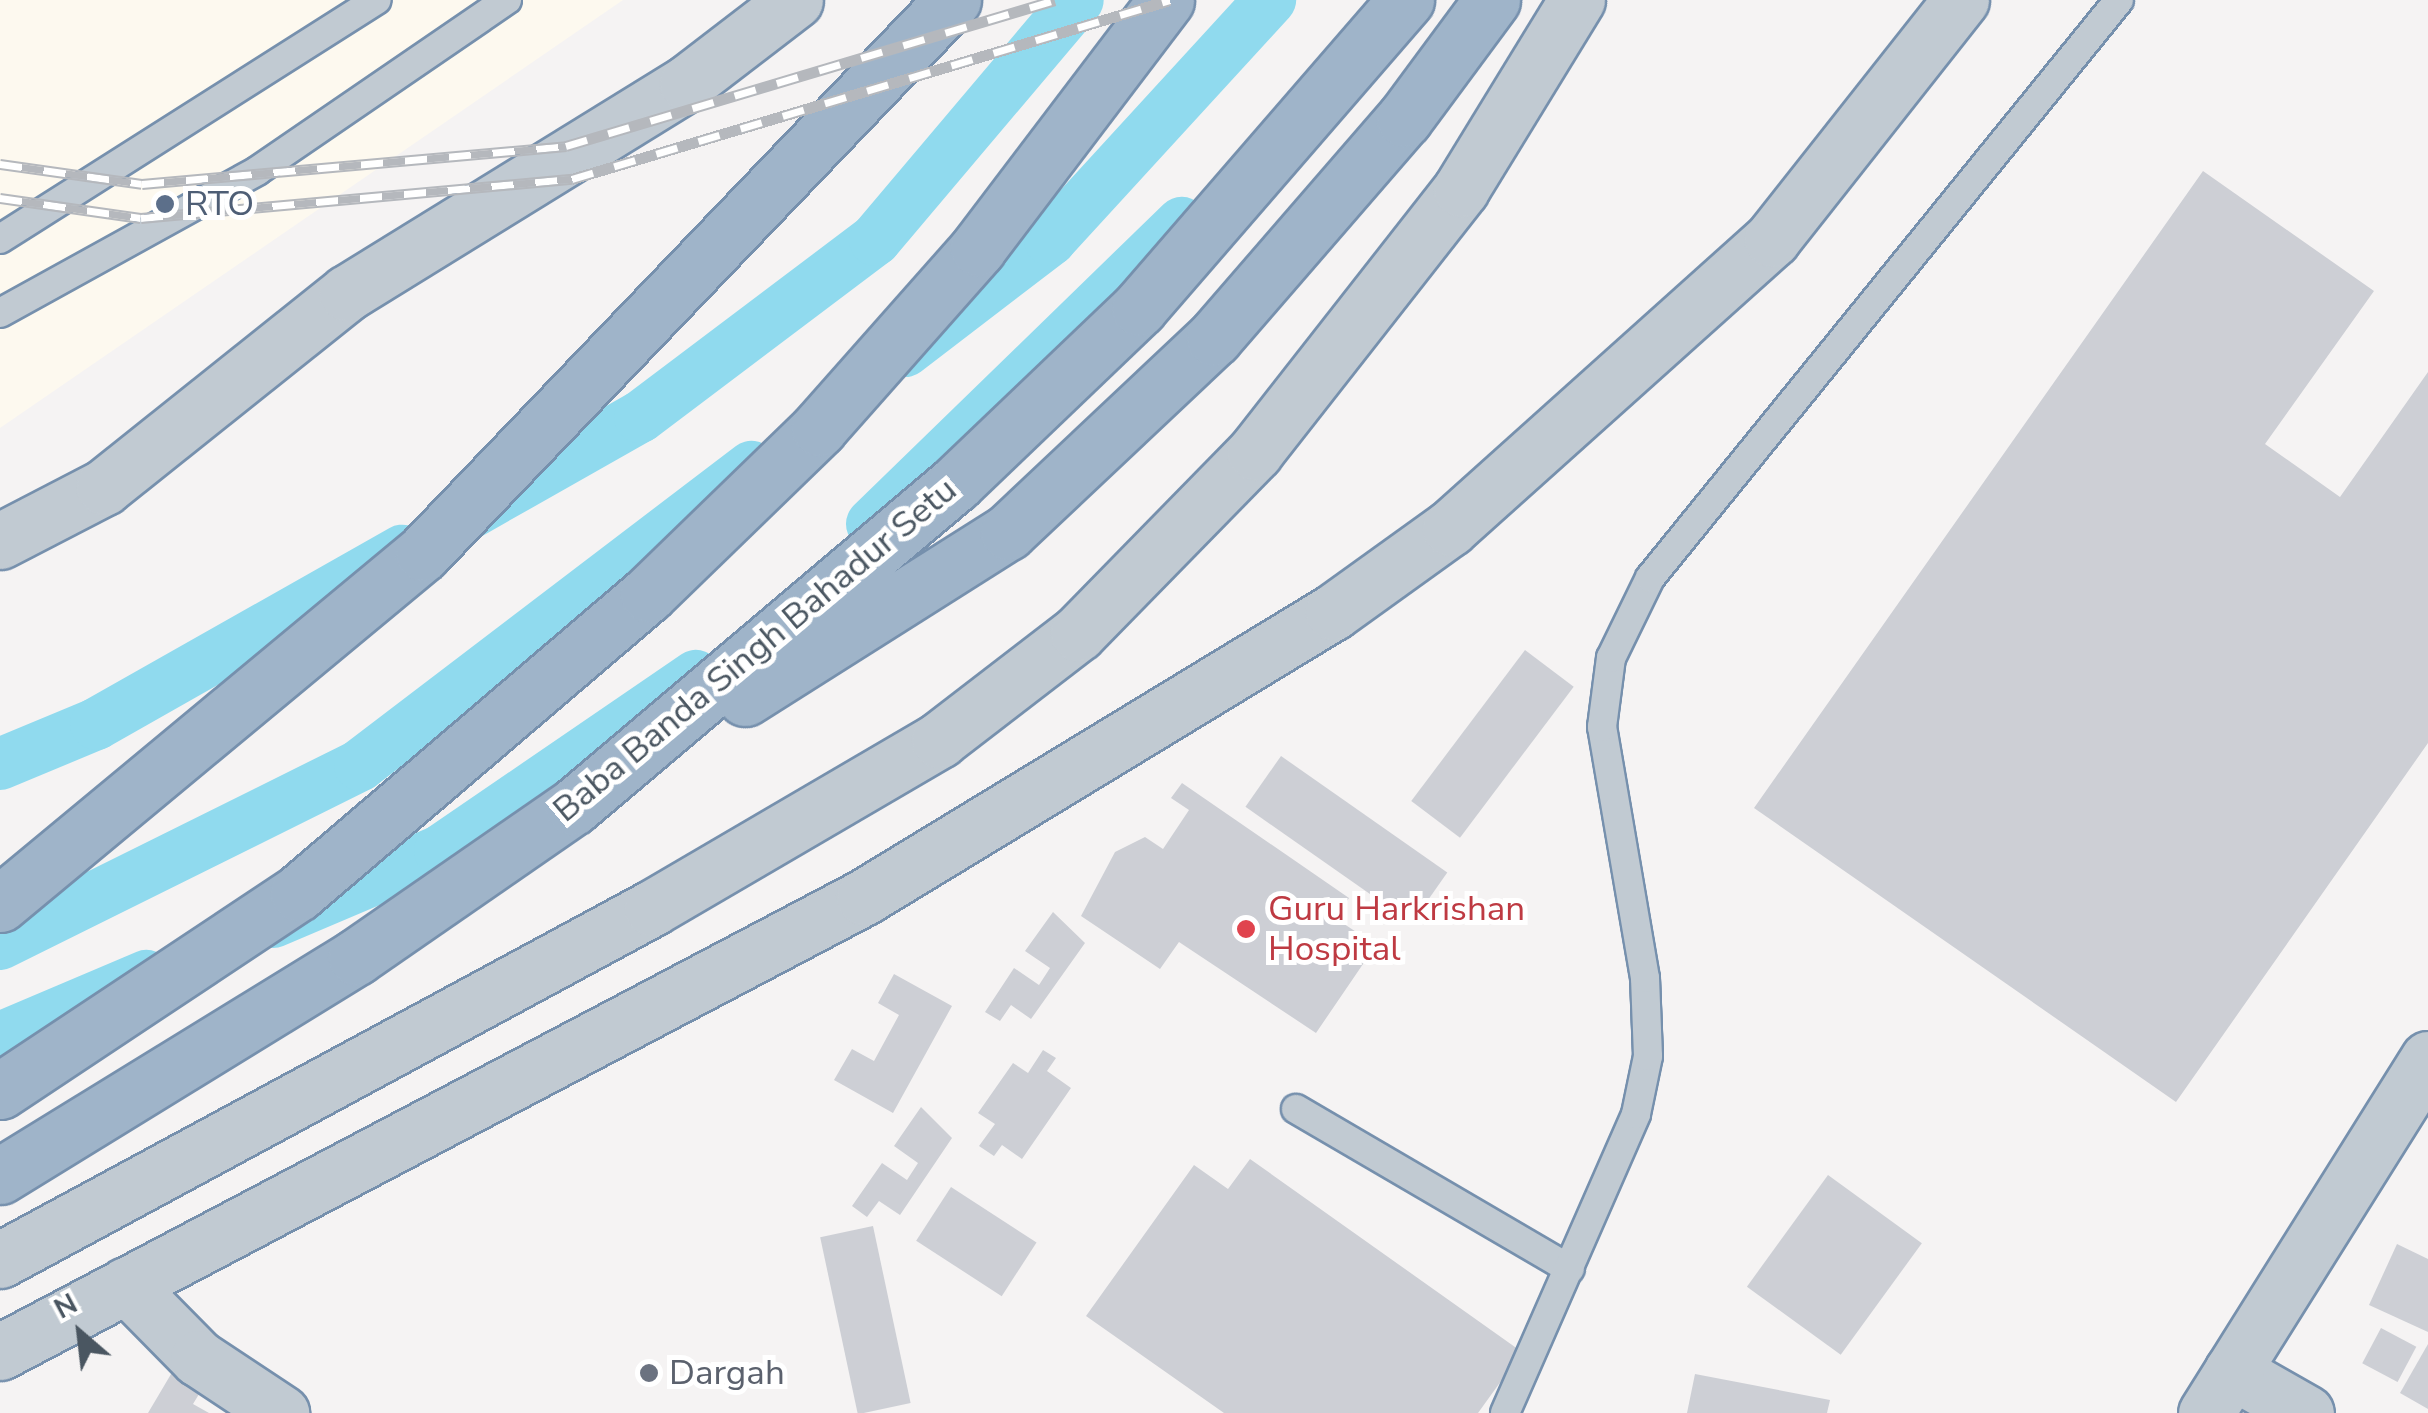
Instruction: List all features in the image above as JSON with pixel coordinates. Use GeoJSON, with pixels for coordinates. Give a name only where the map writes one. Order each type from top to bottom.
{"type":"FeatureCollection","features":[{"type":"Feature","properties":{"kind":"highway"},"geometry":{"type":"LineString","coordinates":[[0,904],[423,553],[892,71],[953,0]]}},
{"type":"Feature","properties":{"kind":"highway"},"geometry":{"type":"LineString","coordinates":[[0,1091],[298,893],[648,594],[820,428],[978,248],[1166,0]]}},
{"type":"Feature","properties":{"kind":"highway","name":"Baba Banda Singh Bahadur Setu"},"geometry":{"type":"LineString","coordinates":[[0,1176],[356,957],[573,807],[956,483],[1139,308],[1406,0]]}},
{"type":"Feature","properties":{"kind":"highway"},"geometry":{"type":"LineString","coordinates":[[573,807],[1008,532],[1214,338],[1404,119],[1492,0]]}},
{"type":"Feature","properties":{"kind":"street"},"geometry":{"type":"LineString","coordinates":[[0,541],[104,486],[347,293],[687,82],[795,0]]}},
{"type":"Feature","properties":{"kind":"street"},"geometry":{"type":"LineString","coordinates":[[0,1260],[652,908],[939,740],[1078,633],[1255,452],[1460,189],[1577,0]]}},
{"type":"Feature","properties":{"kind":"street"},"geometry":{"type":"LineString","coordinates":[[0,1352],[864,897],[1333,612],[1450,528],[1772,239],[1960,0]]}},
{"type":"Feature","properties":{"kind":"street"},"geometry":{"type":"LineString","coordinates":[[2306,1413],[2219,1392],[2428,1059]]}},
{"type":"Feature","properties":{"kind":"street"},"geometry":{"type":"LineString","coordinates":[[126,1285],[198,1358],[281,1413]]}},
{"type":"Feature","properties":{"kind":"lane"},"geometry":{"type":"LineString","coordinates":[[0,238],[377,0]]}},
{"type":"Feature","properties":{"kind":"lane"},"geometry":{"type":"LineString","coordinates":[[0,313],[257,171],[507,0]]}},
{"type":"Feature","properties":{"kind":"lane"},"geometry":{"type":"LineString","coordinates":[[1506,1413],[1636,1114],[1648,1056],[1645,978],[1602,727],[1610,658],[1650,578],[2119,0]]}},
{"type":"Feature","properties":{"kind":"lane"},"geometry":{"type":"LineString","coordinates":[[1296,1110],[1570,1269]]}},
{"type":"Feature","properties":{"kind":"shaded area","name":"RTO"},"geometry":{"type":"Polygon","coordinates":[[[0,0],[623,0],[0,428],[0,0]]]}},
{"type":"Feature","properties":{"kind":"building"},"geometry":{"type":"Polygon","coordinates":[[[2203,171],[2374,291],[2265,444],[2340,497],[2428,372],[2428,743],[2176,1102],[1754,808],[2203,171]]]}},
{"type":"Feature","properties":{"kind":"building"},"geometry":{"type":"Polygon","coordinates":[[[1525,650],[1574,687],[1460,838],[1411,801],[1525,650]]]}},
{"type":"Feature","properties":{"kind":"building"},"geometry":{"type":"Polygon","coordinates":[[[1281,756],[1447,872],[1412,923],[1245,807],[1281,756]]]}},
{"type":"Feature","properties":{"kind":"building"},"geometry":{"type":"Polygon","coordinates":[[[1182,783],[1349,898],[1335,918],[1376,945],[1316,1033],[1179,942],[1160,969],[1081,916],[1115,852],[1145,837],[1163,849],[1189,810],[1171,798],[1182,783]]]}},
{"type":"Feature","properties":{"kind":"building"},"geometry":{"type":"Polygon","coordinates":[[[1053,912],[1085,943],[1031,1019],[1011,1005],[1000,1021],[985,1012],[1014,968],[1039,985],[1050,968],[1025,951],[1053,912]]]}},
{"type":"Feature","properties":{"kind":"building"},"geometry":{"type":"Polygon","coordinates":[[[894,974],[952,1006],[893,1113],[834,1080],[852,1049],[874,1061],[899,1015],[878,1003],[894,974]]]}},
{"type":"Feature","properties":{"kind":"building"},"geometry":{"type":"Polygon","coordinates":[[[1043,1050],[1056,1058],[1047,1071],[1071,1088],[1022,1159],[1002,1145],[994,1156],[979,1146],[995,1124],[978,1113],[1013,1063],[1028,1073],[1043,1050]]]}},
{"type":"Feature","properties":{"kind":"building"},"geometry":{"type":"Polygon","coordinates":[[[921,1107],[952,1138],[900,1215],[879,1201],[867,1217],[852,1206],[882,1163],[907,1180],[918,1163],[894,1146],[921,1107]]]}},
{"type":"Feature","properties":{"kind":"building"},"geometry":{"type":"Polygon","coordinates":[[[1250,1159],[1522,1352],[1478,1413],[1224,1413],[1086,1316],[1194,1165],[1228,1189],[1250,1159]]]}},
{"type":"Feature","properties":{"kind":"building"},"geometry":{"type":"Polygon","coordinates":[[[1828,1175],[1922,1243],[1841,1355],[1747,1287],[1828,1175]]]}},
{"type":"Feature","properties":{"kind":"building"},"geometry":{"type":"Polygon","coordinates":[[[951,1187],[1037,1243],[1002,1296],[916,1241],[951,1187]]]}},
{"type":"Feature","properties":{"kind":"building"},"geometry":{"type":"Polygon","coordinates":[[[873,1226],[911,1403],[858,1413],[820,1237],[873,1226]]]}},
{"type":"Feature","properties":{"kind":"building"},"geometry":{"type":"Polygon","coordinates":[[[2397,1244],[2428,1259],[2428,1332],[2369,1305],[2397,1244]]]}},
{"type":"Feature","properties":{"kind":"building"},"geometry":{"type":"Polygon","coordinates":[[[2381,1328],[2416,1347],[2398,1382],[2362,1363],[2381,1328]]]}},
{"type":"Feature","properties":{"kind":"building"},"geometry":{"type":"Polygon","coordinates":[[[2428,1344],[2428,1409],[2400,1393],[2428,1344]]]}},
{"type":"Feature","properties":{"kind":"building"},"geometry":{"type":"Polygon","coordinates":[[[177,1364],[207,1381],[193,1404],[209,1413],[148,1413],[177,1364]]]}},
{"type":"Feature","properties":{"kind":"building"},"geometry":{"type":"Polygon","coordinates":[[[1695,1374],[1830,1400],[1827,1413],[1687,1413],[1695,1374]]]}},
{"type":"Feature","properties":{"kind":"waterway"},"geometry":{"type":"LineString","coordinates":[[470,513],[640,417],[875,240],[1078,0]]}},
{"type":"Feature","properties":{"kind":"waterway"},"geometry":{"type":"LineString","coordinates":[[905,351],[1050,240],[1270,0]]}},
{"type":"Feature","properties":{"kind":"waterway"},"geometry":{"type":"LineString","coordinates":[[872,524],[1182,223]]}},
{"type":"Feature","properties":{"kind":"waterway"},"geometry":{"type":"LineString","coordinates":[[0,944],[360,765],[751,467]]}},
{"type":"Feature","properties":{"kind":"waterway"},"geometry":{"type":"LineString","coordinates":[[0,764],[96,724],[402,551]]}},
{"type":"Feature","properties":{"kind":"waterway"},"geometry":{"type":"LineString","coordinates":[[273,922],[440,851],[696,676]]}},
{"type":"Feature","properties":{"kind":"waterway"},"geometry":{"type":"LineString","coordinates":[[0,1038],[146,976]]}},
{"type":"Feature","properties":{"kind":"railway"},"geometry":{"type":"LineString","coordinates":[[0,164],[142,184],[566,146],[1055,0]]}},
{"type":"Feature","properties":{"kind":"railway"},"geometry":{"type":"LineString","coordinates":[[0,198],[141,218],[572,179],[1170,0]]}},
{"type":"Feature","properties":{"kind":"place","name":"RTO"},"geometry":{"type":"Point","coordinates":[165,204]}},
{"type":"Feature","properties":{"kind":"place","name":"Guru Harkrishan Hospital"},"geometry":{"type":"Point","coordinates":[1246,929]}},
{"type":"Feature","properties":{"kind":"place","name":"Dargah"},"geometry":{"type":"Point","coordinates":[649,1373]}}]}
